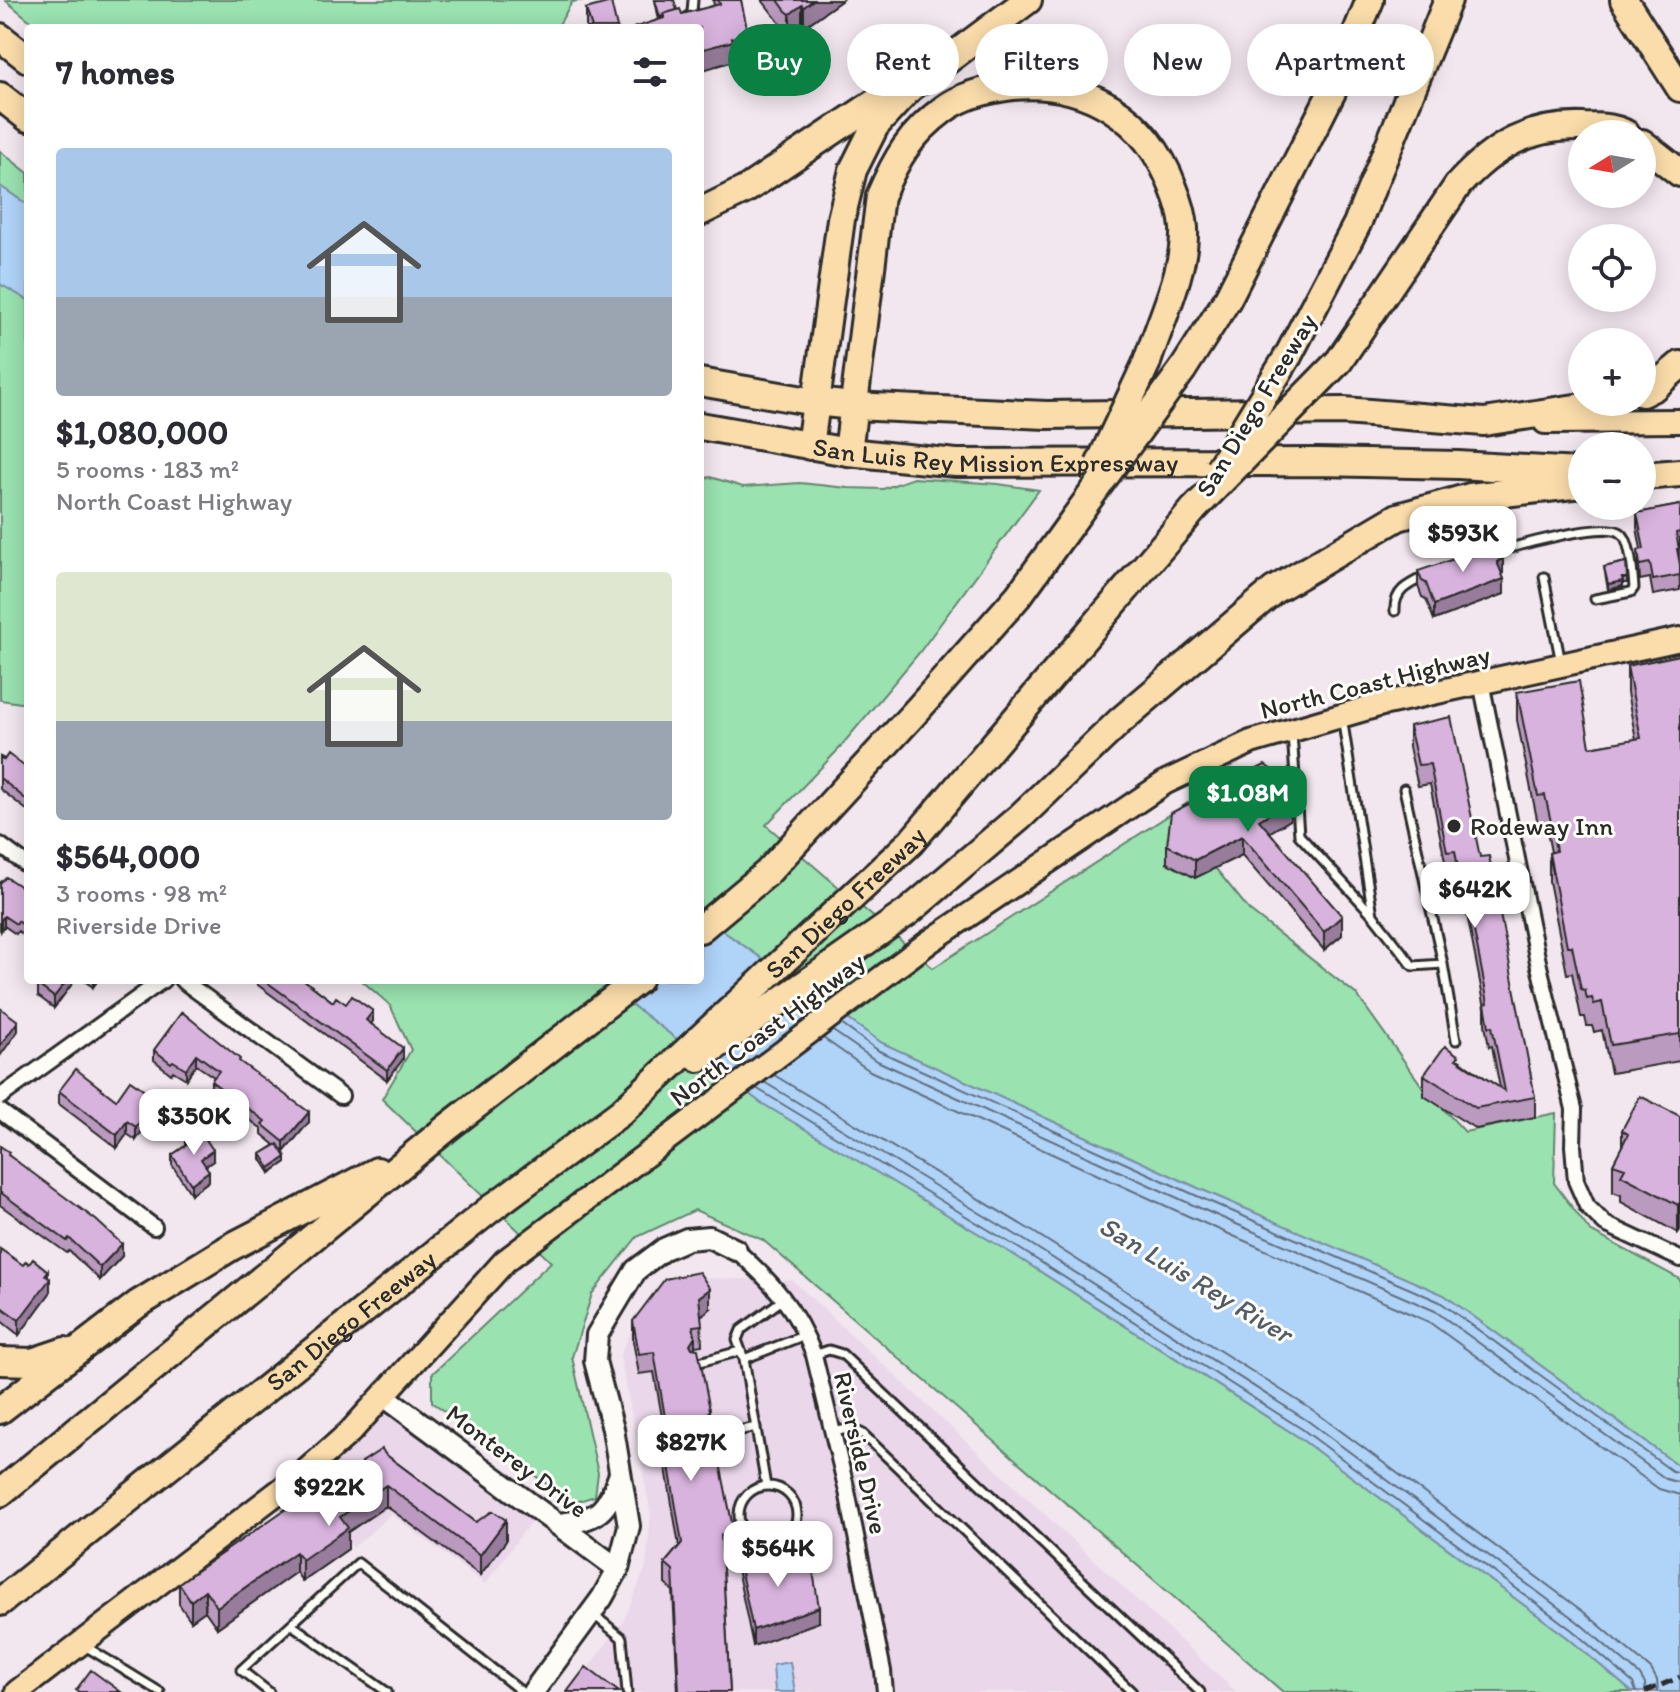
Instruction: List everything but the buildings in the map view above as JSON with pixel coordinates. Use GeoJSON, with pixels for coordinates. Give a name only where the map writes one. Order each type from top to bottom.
{"type":"FeatureCollection","features":[{"type":"Feature","properties":{"kind":"highway"},"geometry":{"type":"LineString","coordinates":[[704,210],[745,190],[1028,0]]}},
{"type":"Feature","properties":{"kind":"highway"},"geometry":{"type":"LineString","coordinates":[[704,926],[767,873],[1019,595],[1183,369],[1227,300],[1332,92],[1370,0]]}},
{"type":"Feature","properties":{"kind":"highway","name":"San Diego Freeway"},"geometry":{"type":"LineString","coordinates":[[0,1602],[489,1210],[620,1113],[911,842],[1194,509],[1288,356],[1357,224],[1448,0]]}},
{"type":"Feature","properties":{"kind":"highway"},"geometry":{"type":"LineString","coordinates":[[1624,0],[1680,88]]}},
{"type":"Feature","properties":{"kind":"highway"},"geometry":{"type":"LineString","coordinates":[[810,446],[841,219],[853,170],[875,126],[910,88],[1004,17]]}},
{"type":"Feature","properties":{"kind":"highway"},"geometry":{"type":"LineString","coordinates":[[0,37],[24,56]]}},
{"type":"Feature","properties":{"kind":"highway"},"geometry":{"type":"LineString","coordinates":[[848,452],[880,196],[897,158],[945,108],[968,96],[989,89],[1033,84],[1058,87],[1094,99],[1120,113],[1142,131],[1160,155],[1177,197],[1184,227],[1181,261],[1147,362],[1074,519]]}},
{"type":"Feature","properties":{"kind":"highway"},"geometry":{"type":"LineString","coordinates":[[0,96],[24,115]]}},
{"type":"Feature","properties":{"kind":"highway"},"geometry":{"type":"LineString","coordinates":[[1194,509],[1339,361],[1458,185],[1481,159],[1508,142],[1559,126],[1568,126]]}},
{"type":"Feature","properties":{"kind":"highway"},"geometry":{"type":"LineString","coordinates":[[1656,154],[1680,173]]}},
{"type":"Feature","properties":{"kind":"highway"},"geometry":{"type":"LineString","coordinates":[[1656,385],[1680,365]]}},
{"type":"Feature","properties":{"kind":"highway","name":"San Luis Rey Mission Expressway"},"geometry":{"type":"LineString","coordinates":[[704,383],[853,406],[1047,415],[1344,411],[1484,422]]}},
{"type":"Feature","properties":{"kind":"highway"},"geometry":{"type":"LineString","coordinates":[[1484,422],[1568,409]]}},
{"type":"Feature","properties":{"kind":"highway","name":"San Luis Rey Mission Expressway"},"geometry":{"type":"LineString","coordinates":[[704,427],[848,452],[956,463],[1318,462],[1458,465],[1568,472]]}},
{"type":"Feature","properties":{"kind":"highway"},"geometry":{"type":"LineString","coordinates":[[1656,475],[1679,473]]}},
{"type":"Feature","properties":{"kind":"highway"},"geometry":{"type":"LineString","coordinates":[[620,1113],[908,912],[1020,817],[1120,721],[1274,590],[1398,517],[1470,497],[1568,486]]}},
{"type":"Feature","properties":{"kind":"highway"},"geometry":{"type":"LineString","coordinates":[[0,1493],[426,1146],[633,984]]}},
{"type":"Feature","properties":{"kind":"highway"},"geometry":{"type":"LineString","coordinates":[[0,1410],[138,1304],[231,1247],[426,1146]]}},
{"type":"Feature","properties":{"kind":"highway"},"geometry":{"type":"LineString","coordinates":[[0,1361],[32,1362],[84,1344]]}},
{"type":"Feature","properties":{"kind":"main road","name":"San Luis Rey Mission Expressway"},"geometry":{"type":"LineString","coordinates":[[1484,422],[1680,421]]}},
{"type":"Feature","properties":{"kind":"main road","name":"North Coast Highway"},"geometry":{"type":"LineString","coordinates":[[22,1691],[307,1470],[350,1432],[505,1261],[929,942],[1166,782],[1251,742],[1291,729],[1481,682],[1680,639]]}},
{"type":"Feature","properties":{"kind":"street"},"geometry":{"type":"LineString","coordinates":[[1481,682],[1538,962],[1574,1109],[1576,1181],[1587,1206],[1605,1224],[1680,1259]]}},
{"type":"Feature","properties":{"kind":"street"},"geometry":{"type":"LineString","coordinates":[[0,845],[24,863]]}},
{"type":"Feature","properties":{"kind":"street"},"geometry":{"type":"LineString","coordinates":[[0,1097],[157,984]]}},
{"type":"Feature","properties":{"kind":"street"},"geometry":{"type":"LineString","coordinates":[[187,984],[341,1096]]}},
{"type":"Feature","properties":{"kind":"street"},"geometry":{"type":"LineString","coordinates":[[0,1111],[154,1227]]}},
{"type":"Feature","properties":{"kind":"street"},"geometry":{"type":"LineString","coordinates":[[533,1692],[618,1569],[629,1526],[621,1473],[595,1361],[597,1335],[636,1270],[664,1249],[687,1239],[709,1237],[736,1250]]}},
{"type":"Feature","properties":{"kind":"street","name":"Riverside Drive"},"geometry":{"type":"LineString","coordinates":[[736,1250],[785,1298],[814,1355],[834,1432],[885,1692]]}},
{"type":"Feature","properties":{"kind":"street","name":"Monterey Drive"},"geometry":{"type":"LineString","coordinates":[[384,1396],[618,1569]]}},
{"type":"Feature","properties":{"kind":"street"},"geometry":{"type":"LineString","coordinates":[[558,1524],[587,1521],[610,1501],[621,1473]]}},
{"type":"Feature","properties":{"kind":"lane"},"geometry":{"type":"LineString","coordinates":[[685,22],[692,12],[693,0]]}},
{"type":"Feature","properties":{"kind":"lane"},"geometry":{"type":"LineString","coordinates":[[1484,556],[1530,541],[1574,533],[1621,531],[1626,539],[1634,588],[1631,592],[1595,599]]}},
{"type":"Feature","properties":{"kind":"lane"},"geometry":{"type":"LineString","coordinates":[[1395,611],[1398,594],[1409,584],[1436,572]]}},
{"type":"Feature","properties":{"kind":"lane"},"geometry":{"type":"LineString","coordinates":[[1544,577],[1561,665]]}},
{"type":"Feature","properties":{"kind":"lane"},"geometry":{"type":"LineString","coordinates":[[1342,715],[1373,915]]}},
{"type":"Feature","properties":{"kind":"lane"},"geometry":{"type":"LineString","coordinates":[[1291,729],[1299,835],[1373,915],[1413,966],[1443,964]]}},
{"type":"Feature","properties":{"kind":"lane"},"geometry":{"type":"LineString","coordinates":[[1404,789],[1443,964],[1456,1040]]}},
{"type":"Feature","properties":{"kind":"lane"},"geometry":{"type":"LineString","coordinates":[[766,1486],[737,1340],[741,1330],[785,1298]]}},
{"type":"Feature","properties":{"kind":"lane"},"geometry":{"type":"LineString","coordinates":[[696,1363],[742,1355],[806,1334]]}},
{"type":"Feature","properties":{"kind":"lane"},"geometry":{"type":"LineString","coordinates":[[814,1355],[829,1350],[842,1354],[1200,1692]]}},
{"type":"Feature","properties":{"kind":"lane"},"geometry":{"type":"LineString","coordinates":[[711,1437],[756,1427]]}},
{"type":"Feature","properties":{"kind":"lane"},"geometry":{"type":"LineString","coordinates":[[834,1432],[851,1428],[863,1434],[1132,1692]]}},
{"type":"Feature","properties":{"kind":"lane"},"geometry":{"type":"LineString","coordinates":[[766,1486],[782,1489],[789,1495],[797,1518],[784,1539],[767,1544],[749,1536],[740,1520],[743,1501],[749,1493],[766,1486]]}},
{"type":"Feature","properties":{"kind":"lane"},"geometry":{"type":"LineString","coordinates":[[269,1692],[241,1670],[358,1563],[522,1692]]}},
{"type":"Feature","properties":{"kind":"lane"},"geometry":{"type":"LineString","coordinates":[[591,1612],[622,1638],[627,1692]]}},
{"type":"Feature","properties":{"kind":"lane"},"geometry":{"type":"LineString","coordinates":[[292,1625],[387,1692]]}},
{"type":"Feature","properties":{"kind":"lane"},"geometry":{"type":"LineString","coordinates":[[80,1643],[160,1692]]}},
{"type":"Feature","properties":{"kind":"shaded area"},"geometry":{"type":"Polygon","coordinates":[[[690,1278],[792,1280],[1236,1692],[570,1692],[623,1622],[646,1567],[651,1514],[620,1355],[643,1306],[690,1278]]]}},
{"type":"Feature","properties":{"kind":"shaded area"},"geometry":{"type":"Polygon","coordinates":[[[391,1409],[534,1517],[485,1584],[391,1514],[353,1548],[307,1486],[391,1409]]]}},
{"type":"Feature","properties":{"kind":"green space"},"geometry":{"type":"Polygon","coordinates":[[[5,0],[584,0],[572,2],[559,24],[34,24],[5,0]]]}},
{"type":"Feature","properties":{"kind":"green space"},"geometry":{"type":"Polygon","coordinates":[[[0,151],[24,170],[24,202],[0,186],[0,151]]]}},
{"type":"Feature","properties":{"kind":"green space"},"geometry":{"type":"Polygon","coordinates":[[[0,284],[24,298],[24,703],[0,700],[0,284]]]}},
{"type":"Feature","properties":{"kind":"green space"},"geometry":{"type":"Polygon","coordinates":[[[710,477],[743,487],[800,483],[883,489],[913,478],[1039,490],[919,653],[836,752],[766,825],[933,968],[1200,795],[1195,843],[1250,911],[1357,995],[1422,1086],[1465,1132],[1556,1113],[1554,1183],[1590,1231],[1680,1279],[1680,1467],[1444,1295],[1200,1189],[882,1043],[704,918],[704,478],[710,477]]]}},
{"type":"Feature","properties":{"kind":"green space"},"geometry":{"type":"Polygon","coordinates":[[[366,984],[604,984],[760,1102],[1016,1256],[1297,1436],[1567,1637],[1632,1692],[1283,1692],[763,1240],[695,1210],[637,1237],[592,1294],[572,1357],[598,1473],[595,1496],[576,1502],[432,1402],[432,1374],[551,1262],[382,1099],[411,1050],[390,1005],[366,984]]]}},
{"type":"Feature","properties":{"kind":"water"},"geometry":{"type":"Polygon","coordinates":[[[0,186],[24,202],[24,298],[0,284],[0,186]]]}},
{"type":"Feature","properties":{"kind":"water","name":"San Luis Rey River"},"geometry":{"type":"Polygon","coordinates":[[[704,918],[882,1043],[1200,1189],[1444,1295],[1680,1467],[1680,1692],[1632,1692],[1567,1637],[1297,1436],[1016,1256],[760,1102],[604,984],[704,984],[704,918]]]}},
{"type":"Feature","properties":{"kind":"water"},"geometry":{"type":"Polygon","coordinates":[[[790,1662],[795,1692],[775,1692],[773,1665],[790,1662]]]}},
{"type":"Feature","properties":{"kind":"railway"},"geometry":{"type":"LineString","coordinates":[[1645,1692],[1680,1677]]}},
{"type":"Feature","properties":{"kind":"place","name":"Rodeway Inn"},"geometry":{"type":"Point","coordinates":[1454,826]}}]}
